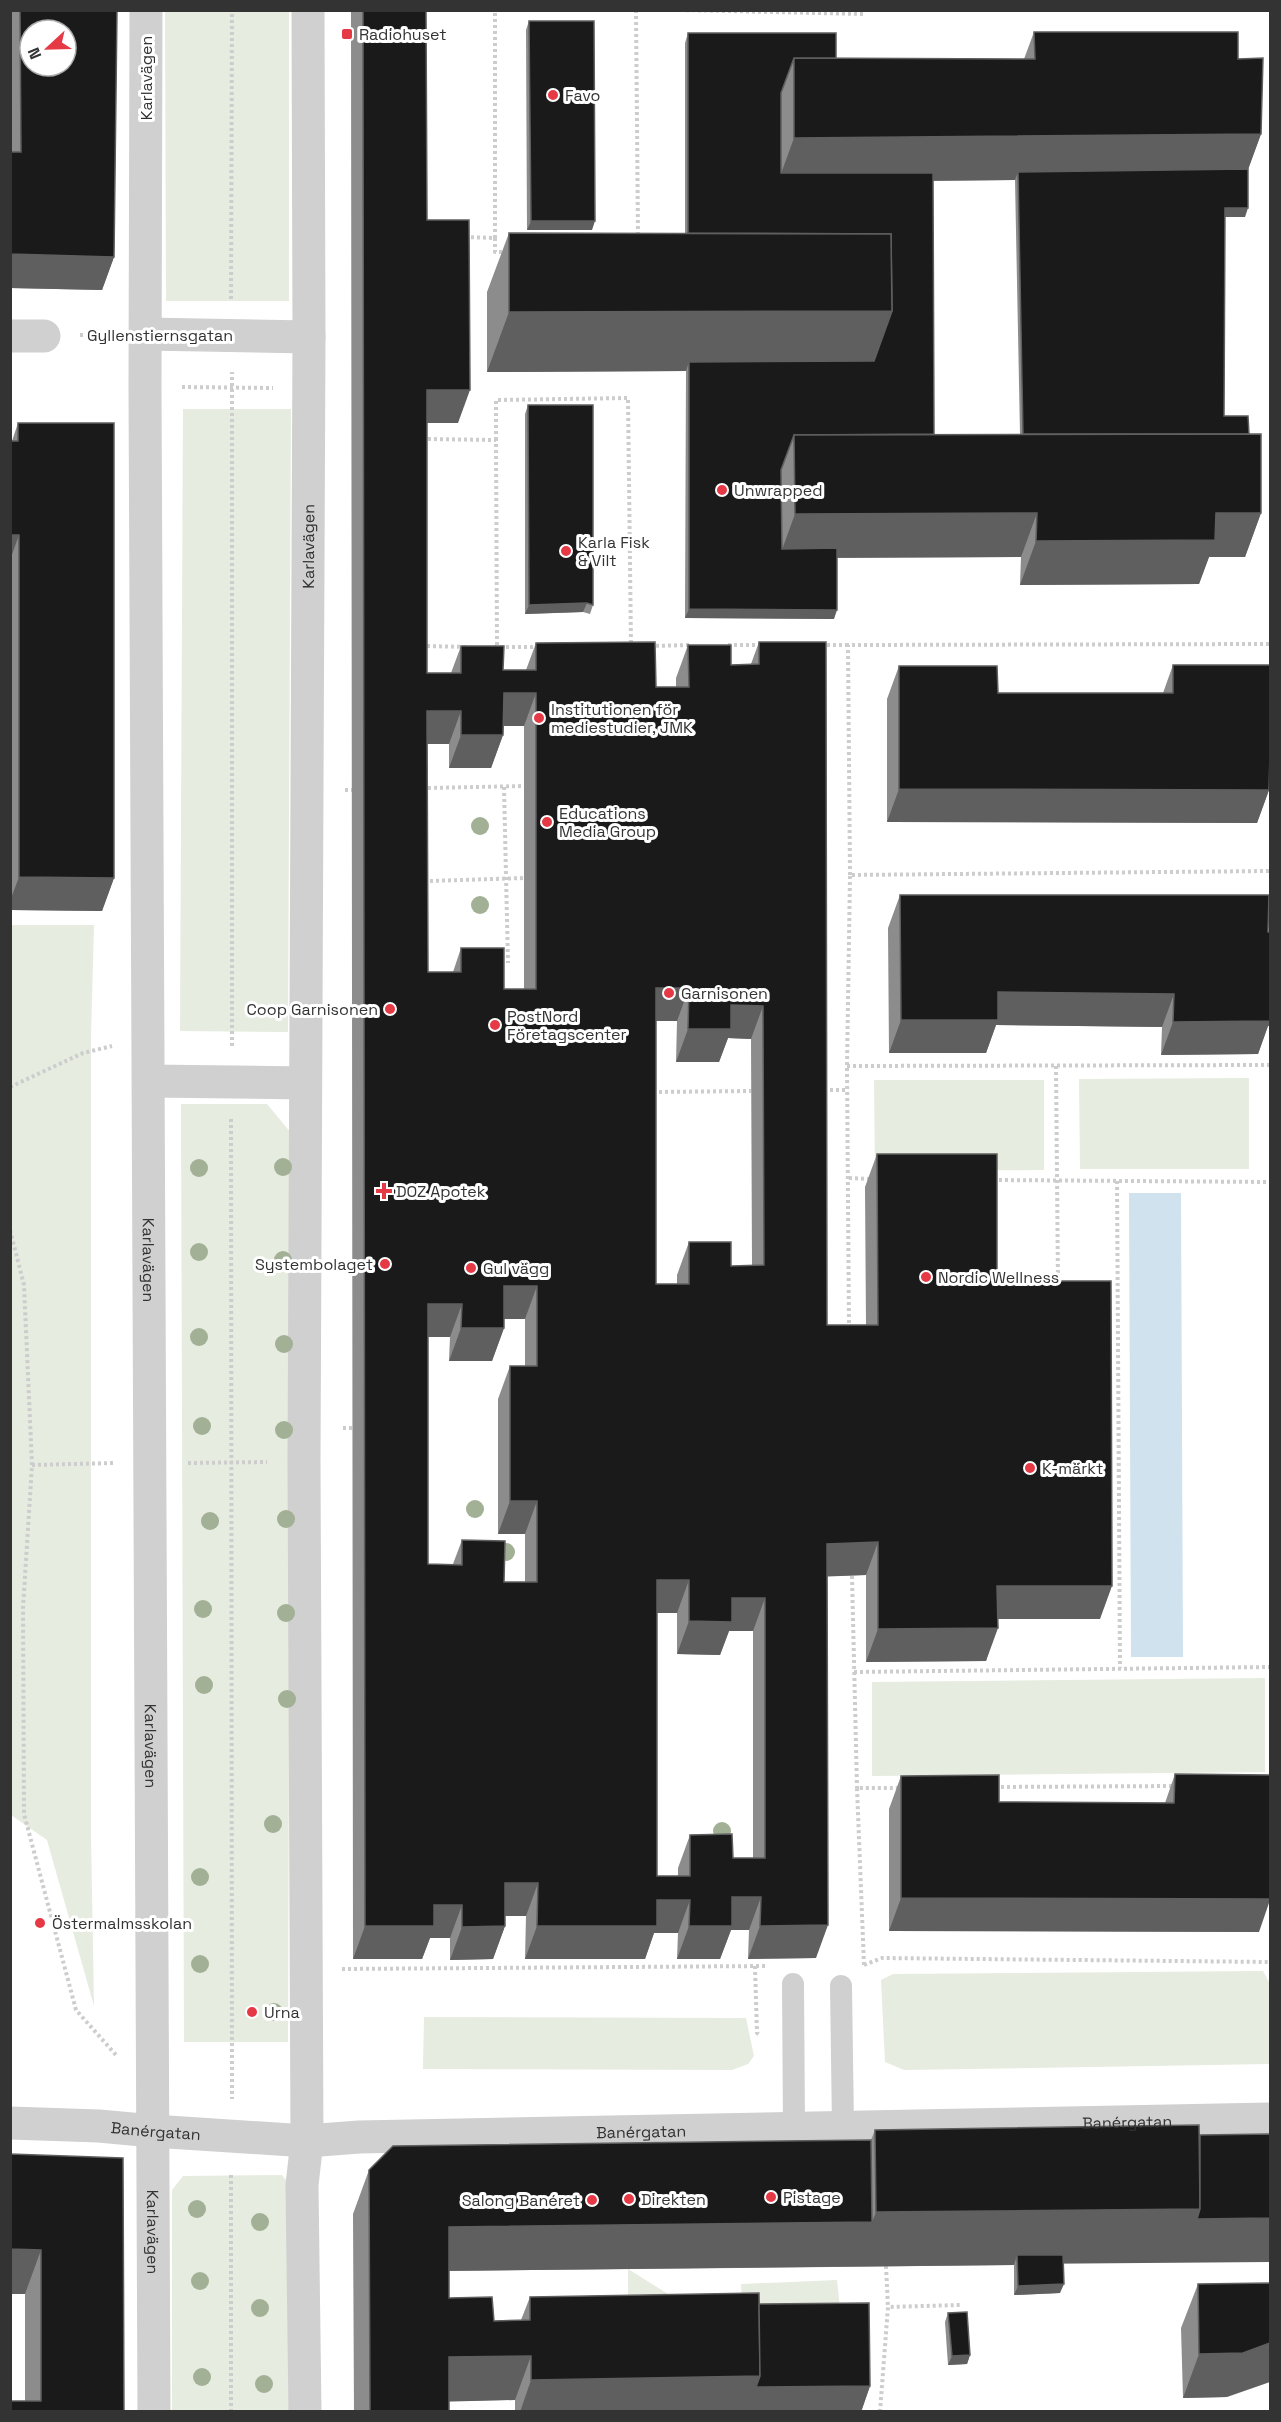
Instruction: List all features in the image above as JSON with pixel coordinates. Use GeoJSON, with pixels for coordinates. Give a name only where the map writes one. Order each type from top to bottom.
{"type":"FeatureCollection","features":[{"type":"Feature","properties":{"kind":"street","name":"Karlavägen"},"geometry":{"type":"LineString","coordinates":[[146,10],[154,2412]]}},
{"type":"Feature","properties":{"kind":"street","name":"Karlavägen"},"geometry":{"type":"LineString","coordinates":[[305,2412],[302,2185],[307,2141],[304,1462],[309,388],[308,10]]}},
{"type":"Feature","properties":{"kind":"street","name":"Gyllenstiernsgatan"},"geometry":{"type":"LineString","coordinates":[[146,334],[309,337]]}},
{"type":"Feature","properties":{"kind":"street"},"geometry":{"type":"LineString","coordinates":[[10,336],[44,336]]}},
{"type":"Feature","properties":{"kind":"street"},"geometry":{"type":"LineString","coordinates":[[148,1081],[305,1083]]}},
{"type":"Feature","properties":{"kind":"street","name":"Banérgatan"},"geometry":{"type":"LineString","coordinates":[[10,2123],[99,2126],[307,2141],[359,2137],[794,2127],[1270,2119]]}},
{"type":"Feature","properties":{"kind":"lane"},"geometry":{"type":"LineString","coordinates":[[793,1984],[794,2127]]}},
{"type":"Feature","properties":{"kind":"lane"},"geometry":{"type":"LineString","coordinates":[[841,1986],[843,2127]]}},
{"type":"Feature","properties":{"kind":"path"},"geometry":{"type":"LineString","coordinates":[[231,2412],[232,10]]}},
{"type":"Feature","properties":{"kind":"path"},"geometry":{"type":"LineString","coordinates":[[496,10],[495,252],[515,252]]}},
{"type":"Feature","properties":{"kind":"path"},"geometry":{"type":"LineString","coordinates":[[636,10],[638,238]]}},
{"type":"Feature","properties":{"kind":"path"},"geometry":{"type":"LineString","coordinates":[[680,10],[864,14]]}},
{"type":"Feature","properties":{"kind":"path"},"geometry":{"type":"LineString","coordinates":[[460,237],[495,238]]}},
{"type":"Feature","properties":{"kind":"path","name":"Gyllenstiernsgatan"},"geometry":{"type":"LineString","coordinates":[[44,336],[146,334]]}},
{"type":"Feature","properties":{"kind":"path"},"geometry":{"type":"LineString","coordinates":[[146,387],[309,388]]}},
{"type":"Feature","properties":{"kind":"path"},"geometry":{"type":"LineString","coordinates":[[497,647],[496,400],[628,398],[631,646]]}},
{"type":"Feature","properties":{"kind":"path"},"geometry":{"type":"LineString","coordinates":[[428,439],[496,440]]}},
{"type":"Feature","properties":{"kind":"path"},"geometry":{"type":"LineString","coordinates":[[814,645],[1270,644]]}},
{"type":"Feature","properties":{"kind":"path"},"geometry":{"type":"LineString","coordinates":[[620,646],[700,645]]}},
{"type":"Feature","properties":{"kind":"path"},"geometry":{"type":"LineString","coordinates":[[723,645],[768,645]]}},
{"type":"Feature","properties":{"kind":"path"},"geometry":{"type":"LineString","coordinates":[[848,645],[849,1334]]}},
{"type":"Feature","properties":{"kind":"path"},"geometry":{"type":"LineString","coordinates":[[427,646],[474,647]]}},
{"type":"Feature","properties":{"kind":"path"},"geometry":{"type":"LineString","coordinates":[[485,647],[540,646]]}},
{"type":"Feature","properties":{"kind":"path"},"geometry":{"type":"LineString","coordinates":[[428,788],[524,786]]}},
{"type":"Feature","properties":{"kind":"path"},"geometry":{"type":"LineString","coordinates":[[504,787],[508,963]]}},
{"type":"Feature","properties":{"kind":"path"},"geometry":{"type":"LineString","coordinates":[[345,790],[352,790]]}},
{"type":"Feature","properties":{"kind":"path"},"geometry":{"type":"LineString","coordinates":[[850,875],[1270,871]]}},
{"type":"Feature","properties":{"kind":"path"},"geometry":{"type":"LineString","coordinates":[[429,881],[524,878]]}},
{"type":"Feature","properties":{"kind":"path"},"geometry":{"type":"LineString","coordinates":[[10,1087],[83,1053],[110,1046]]}},
{"type":"Feature","properties":{"kind":"path"},"geometry":{"type":"LineString","coordinates":[[847,1066],[1270,1065]]}},
{"type":"Feature","properties":{"kind":"path"},"geometry":{"type":"LineString","coordinates":[[1046,1284],[1058,1285],[1056,1066]]}},
{"type":"Feature","properties":{"kind":"path"},"geometry":{"type":"LineString","coordinates":[[815,1090],[848,1090]]}},
{"type":"Feature","properties":{"kind":"path"},"geometry":{"type":"LineString","coordinates":[[644,1092],[751,1091]]}},
{"type":"Feature","properties":{"kind":"path"},"geometry":{"type":"LineString","coordinates":[[849,1179],[883,1179]]}},
{"type":"Feature","properties":{"kind":"path"},"geometry":{"type":"LineString","coordinates":[[988,1180],[1270,1182]]}},
{"type":"Feature","properties":{"kind":"path"},"geometry":{"type":"LineString","coordinates":[[1117,1180],[1120,1668]]}},
{"type":"Feature","properties":{"kind":"path"},"geometry":{"type":"LineString","coordinates":[[10,1230],[24,1285],[32,1465],[23,1608],[24,1814],[76,2010],[118,2057]]}},
{"type":"Feature","properties":{"kind":"path"},"geometry":{"type":"LineString","coordinates":[[343,1428],[353,1428]]}},
{"type":"Feature","properties":{"kind":"path"},"geometry":{"type":"LineString","coordinates":[[32,1465],[304,1462]]}},
{"type":"Feature","properties":{"kind":"path"},"geometry":{"type":"LineString","coordinates":[[852,1576],[864,1966]]}},
{"type":"Feature","properties":{"kind":"path"},"geometry":{"type":"LineString","coordinates":[[854,1672],[1270,1667]]}},
{"type":"Feature","properties":{"kind":"path"},"geometry":{"type":"LineString","coordinates":[[987,1787],[1176,1785]]}},
{"type":"Feature","properties":{"kind":"path"},"geometry":{"type":"LineString","coordinates":[[857,1788],[904,1788]]}},
{"type":"Feature","properties":{"kind":"path"},"geometry":{"type":"LineString","coordinates":[[853,1966],[864,1966],[882,1958],[1270,1962]]}},
{"type":"Feature","properties":{"kind":"path"},"geometry":{"type":"LineString","coordinates":[[755,1966],[757,2033]]}},
{"type":"Feature","properties":{"kind":"path"},"geometry":{"type":"LineString","coordinates":[[342,1969],[777,1966]]}},
{"type":"Feature","properties":{"kind":"path"},"geometry":{"type":"LineString","coordinates":[[880,2412],[888,2307],[886,2266]]}},
{"type":"Feature","properties":{"kind":"path"},"geometry":{"type":"LineString","coordinates":[[888,2307],[960,2305]]}},
{"type":"Feature","properties":{"kind":"shaded area"},"geometry":{"type":"Polygon","coordinates":[[[165,11],[289,11],[289,301],[166,301],[165,11]]]}},
{"type":"Feature","properties":{"kind":"shaded area"},"geometry":{"type":"Polygon","coordinates":[[[183,409],[291,409],[288,1032],[180,1031],[183,409]]]}},
{"type":"Feature","properties":{"kind":"shaded area"},"geometry":{"type":"Polygon","coordinates":[[[11,925],[94,925],[91,1036],[91,1836],[94,2006],[47,1840],[11,1815],[11,925]]]}},
{"type":"Feature","properties":{"kind":"shaded area"},"geometry":{"type":"Polygon","coordinates":[[[1249,1078],[1249,1169],[1080,1169],[1079,1079],[1249,1078]]]}},
{"type":"Feature","properties":{"kind":"shaded area"},"geometry":{"type":"Polygon","coordinates":[[[874,1080],[1044,1080],[1044,1170],[875,1171],[874,1080]]]}},
{"type":"Feature","properties":{"kind":"shaded area"},"geometry":{"type":"Polygon","coordinates":[[[181,1104],[267,1104],[291,1133],[288,2042],[184,2042],[181,1104]]]}},
{"type":"Feature","properties":{"kind":"shaded area"},"geometry":{"type":"Polygon","coordinates":[[[1265,1678],[1265,1772],[872,1776],[872,1682],[1265,1678]]]}},
{"type":"Feature","properties":{"kind":"shaded area"},"geometry":{"type":"Polygon","coordinates":[[[1263,1971],[1270,1984],[1270,2064],[904,2070],[885,2062],[881,1980],[893,1974],[1263,1971]]]}},
{"type":"Feature","properties":{"kind":"shaded area"},"geometry":{"type":"Polygon","coordinates":[[[424,2017],[746,2018],[754,2056],[748,2064],[732,2070],[423,2069],[424,2017]]]}},
{"type":"Feature","properties":{"kind":"shaded area"},"geometry":{"type":"Polygon","coordinates":[[[282,2175],[291,2187],[292,2411],[172,2412],[172,2190],[183,2176],[282,2175]]]}},
{"type":"Feature","properties":{"kind":"shaded area"},"geometry":{"type":"Polygon","coordinates":[[[628,2269],[673,2297],[628,2339],[628,2269]]]}},
{"type":"Feature","properties":{"kind":"shaded area"},"geometry":{"type":"Polygon","coordinates":[[[837,2280],[843,2336],[743,2337],[741,2284],[837,2280]]]}},
{"type":"Feature","properties":{"kind":"water"},"geometry":{"type":"Polygon","coordinates":[[[1129,1193],[1181,1193],[1183,1657],[1131,1657],[1129,1193]]]}},
{"type":"Feature","properties":{"kind":"building"},"geometry":{"type":"Polygon","coordinates":[[[20,10],[117,10],[114,257],[10,254],[10,152],[21,152],[20,78],[78,78],[78,18],[20,18],[20,10]]]}},
{"type":"Feature","properties":{"kind":"building","name":"Garnisonen"},"geometry":{"type":"Polygon","coordinates":[[[363,10],[426,10],[427,220],[469,220],[470,390],[427,390],[427,673],[461,673],[461,646],[504,646],[503,670],[536,670],[536,643],[655,642],[656,687],[689,687],[688,645],[731,645],[731,665],[759,664],[759,642],[826,642],[827,1325],[878,1325],[877,1154],[997,1154],[997,1281],[1111,1281],[1112,1586],[997,1586],[998,1628],[878,1629],[878,1542],[827,1544],[828,1925],[760,1926],[761,1897],[732,1897],[732,1926],[689,1926],[690,1900],[657,1900],[657,1926],[537,1926],[538,1883],[505,1883],[505,1926],[462,1927],[462,1905],[434,1905],[434,1926],[365,1926],[363,10]],[[504,693],[503,735],[461,735],[461,711],[427,711],[428,972],[461,972],[461,948],[504,948],[504,989],[536,989],[536,693],[504,693]],[[656,988],[656,1284],[689,1284],[689,1242],[731,1242],[731,1266],[764,1265],[763,1006],[731,1005],[731,1029],[688,1029],[689,988],[656,988]],[[504,1286],[504,1328],[461,1328],[462,1304],[428,1304],[428,1564],[462,1565],[462,1540],[505,1541],[504,1582],[537,1582],[537,1501],[510,1501],[510,1366],[537,1366],[537,1286],[504,1286]],[[657,1580],[657,1876],[690,1876],[690,1835],[732,1834],[733,1858],[765,1858],[765,1598],[732,1598],[732,1622],[689,1621],[689,1580],[657,1580]]]}},
{"type":"Feature","properties":{"kind":"building"},"geometry":{"type":"Polygon","coordinates":[[[529,21],[594,21],[595,221],[531,221],[529,21]]]}},
{"type":"Feature","properties":{"kind":"building"},"geometry":{"type":"Polygon","coordinates":[[[1034,32],[1238,32],[1238,59],[1263,58],[1261,134],[794,138],[794,58],[1035,59],[1034,32]]]}},
{"type":"Feature","properties":{"kind":"building"},"geometry":{"type":"Polygon","coordinates":[[[688,33],[836,33],[836,58],[794,58],[781,93],[781,173],[933,173],[934,434],[794,435],[781,470],[782,549],[837,548],[837,610],[689,609],[689,362],[874,361],[892,311],[891,234],[688,233],[688,33]]]}},
{"type":"Feature","properties":{"kind":"building"},"geometry":{"type":"Polygon","coordinates":[[[1248,169],[1248,208],[1225,208],[1224,416],[1248,416],[1249,434],[1023,434],[1018,172],[1248,169]]]}},
{"type":"Feature","properties":{"kind":"building"},"geometry":{"type":"Polygon","coordinates":[[[509,233],[891,234],[892,311],[509,312],[509,233]]]}},
{"type":"Feature","properties":{"kind":"building"},"geometry":{"type":"Polygon","coordinates":[[[528,405],[593,405],[593,605],[587,603],[529,605],[528,405]]]}},
{"type":"Feature","properties":{"kind":"building"},"geometry":{"type":"Polygon","coordinates":[[[18,423],[114,423],[114,878],[19,877],[19,535],[10,535],[10,441],[18,441],[18,423]]]}},
{"type":"Feature","properties":{"kind":"building"},"geometry":{"type":"Polygon","coordinates":[[[1261,434],[1261,513],[1216,513],[1215,540],[1036,541],[1037,513],[795,514],[794,435],[1261,434]]]}},
{"type":"Feature","properties":{"kind":"building"},"geometry":{"type":"Polygon","coordinates":[[[1173,665],[1270,665],[1269,790],[899,789],[899,666],[997,666],[998,693],[1173,693],[1173,665]]]}},
{"type":"Feature","properties":{"kind":"building"},"geometry":{"type":"Polygon","coordinates":[[[900,895],[1269,895],[1270,1021],[1173,1022],[1174,994],[998,992],[998,1020],[901,1020],[900,895]]]}},
{"type":"Feature","properties":{"kind":"building"},"geometry":{"type":"Polygon","coordinates":[[[1175,1774],[1270,1775],[1270,1899],[901,1898],[901,1776],[999,1775],[999,1802],[1174,1803],[1175,1774]]]}},
{"type":"Feature","properties":{"kind":"building"},"geometry":{"type":"Polygon","coordinates":[[[1199,2125],[1200,2209],[876,2212],[875,2130],[1199,2125]]]}},
{"type":"Feature","properties":{"kind":"building"},"geometry":{"type":"Polygon","coordinates":[[[1270,2134],[1270,2218],[1197,2219],[1200,2209],[1200,2135],[1270,2134]]]}},
{"type":"Feature","properties":{"kind":"building"},"geometry":{"type":"Polygon","coordinates":[[[871,2140],[872,2222],[449,2227],[449,2298],[492,2297],[494,2321],[530,2320],[530,2297],[759,2293],[760,2376],[531,2380],[531,2356],[449,2357],[449,2412],[370,2412],[369,2170],[393,2146],[871,2140]]]}},
{"type":"Feature","properties":{"kind":"building"},"geometry":{"type":"Polygon","coordinates":[[[10,2154],[123,2158],[124,2412],[10,2412],[10,2401],[41,2401],[41,2250],[10,2249],[10,2154]]]}},
{"type":"Feature","properties":{"kind":"building"},"geometry":{"type":"Polygon","coordinates":[[[1017,2255],[1063,2255],[1064,2284],[1018,2286],[1017,2255]]]}},
{"type":"Feature","properties":{"kind":"building"},"geometry":{"type":"Polygon","coordinates":[[[1270,2283],[1270,2343],[1243,2353],[1199,2354],[1198,2284],[1270,2283]]]}},
{"type":"Feature","properties":{"kind":"building"},"geometry":{"type":"Polygon","coordinates":[[[869,2303],[870,2386],[756,2387],[760,2376],[759,2304],[869,2303]]]}},
{"type":"Feature","properties":{"kind":"building"},"geometry":{"type":"Polygon","coordinates":[[[967,2312],[970,2355],[952,2356],[948,2313],[967,2312]]]}},
{"type":"Feature","properties":{"kind":"place","name":"Radiohuset"},"geometry":{"type":"Point","coordinates":[347,34]}},
{"type":"Feature","properties":{"kind":"place","name":"Favo"},"geometry":{"type":"Point","coordinates":[553,95]}},
{"type":"Feature","properties":{"kind":"place","name":"Unwrapped"},"geometry":{"type":"Point","coordinates":[722,490]}},
{"type":"Feature","properties":{"kind":"place","name":"Karla Fisk & Vilt"},"geometry":{"type":"Point","coordinates":[566,551]}},
{"type":"Feature","properties":{"kind":"place","name":"Institutionen för mediestudier, JMK"},"geometry":{"type":"Point","coordinates":[539,718]}},
{"type":"Feature","properties":{"kind":"place","name":"Educations Media Group"},"geometry":{"type":"Point","coordinates":[547,822]}},
{"type":"Feature","properties":{"kind":"place","name":"Garnisonen"},"geometry":{"type":"Point","coordinates":[669,993]}},
{"type":"Feature","properties":{"kind":"place","name":"Coop Garnisonen"},"geometry":{"type":"Point","coordinates":[390,1009]}},
{"type":"Feature","properties":{"kind":"place","name":"PostNord Företagscenter"},"geometry":{"type":"Point","coordinates":[495,1025]}},
{"type":"Feature","properties":{"kind":"place","name":"DOZ Apotek"},"geometry":{"type":"Point","coordinates":[384,1191]}},
{"type":"Feature","properties":{"kind":"place","name":"Systembolaget"},"geometry":{"type":"Point","coordinates":[385,1264]}},
{"type":"Feature","properties":{"kind":"place","name":"Gul vägg"},"geometry":{"type":"Point","coordinates":[471,1268]}},
{"type":"Feature","properties":{"kind":"place","name":"Nordic Wellness"},"geometry":{"type":"Point","coordinates":[926,1277]}},
{"type":"Feature","properties":{"kind":"place","name":"K-märkt"},"geometry":{"type":"Point","coordinates":[1030,1468]}},
{"type":"Feature","properties":{"kind":"place","name":"Östermalmsskolan"},"geometry":{"type":"Point","coordinates":[40,1923]}},
{"type":"Feature","properties":{"kind":"place","name":"Urna"},"geometry":{"type":"Point","coordinates":[252,2012]}},
{"type":"Feature","properties":{"kind":"place","name":"Pistage"},"geometry":{"type":"Point","coordinates":[771,2197]}},
{"type":"Feature","properties":{"kind":"place","name":"Direkten"},"geometry":{"type":"Point","coordinates":[629,2199]}},
{"type":"Feature","properties":{"kind":"place","name":"Salong Banéret"},"geometry":{"type":"Point","coordinates":[592,2200]}}]}
